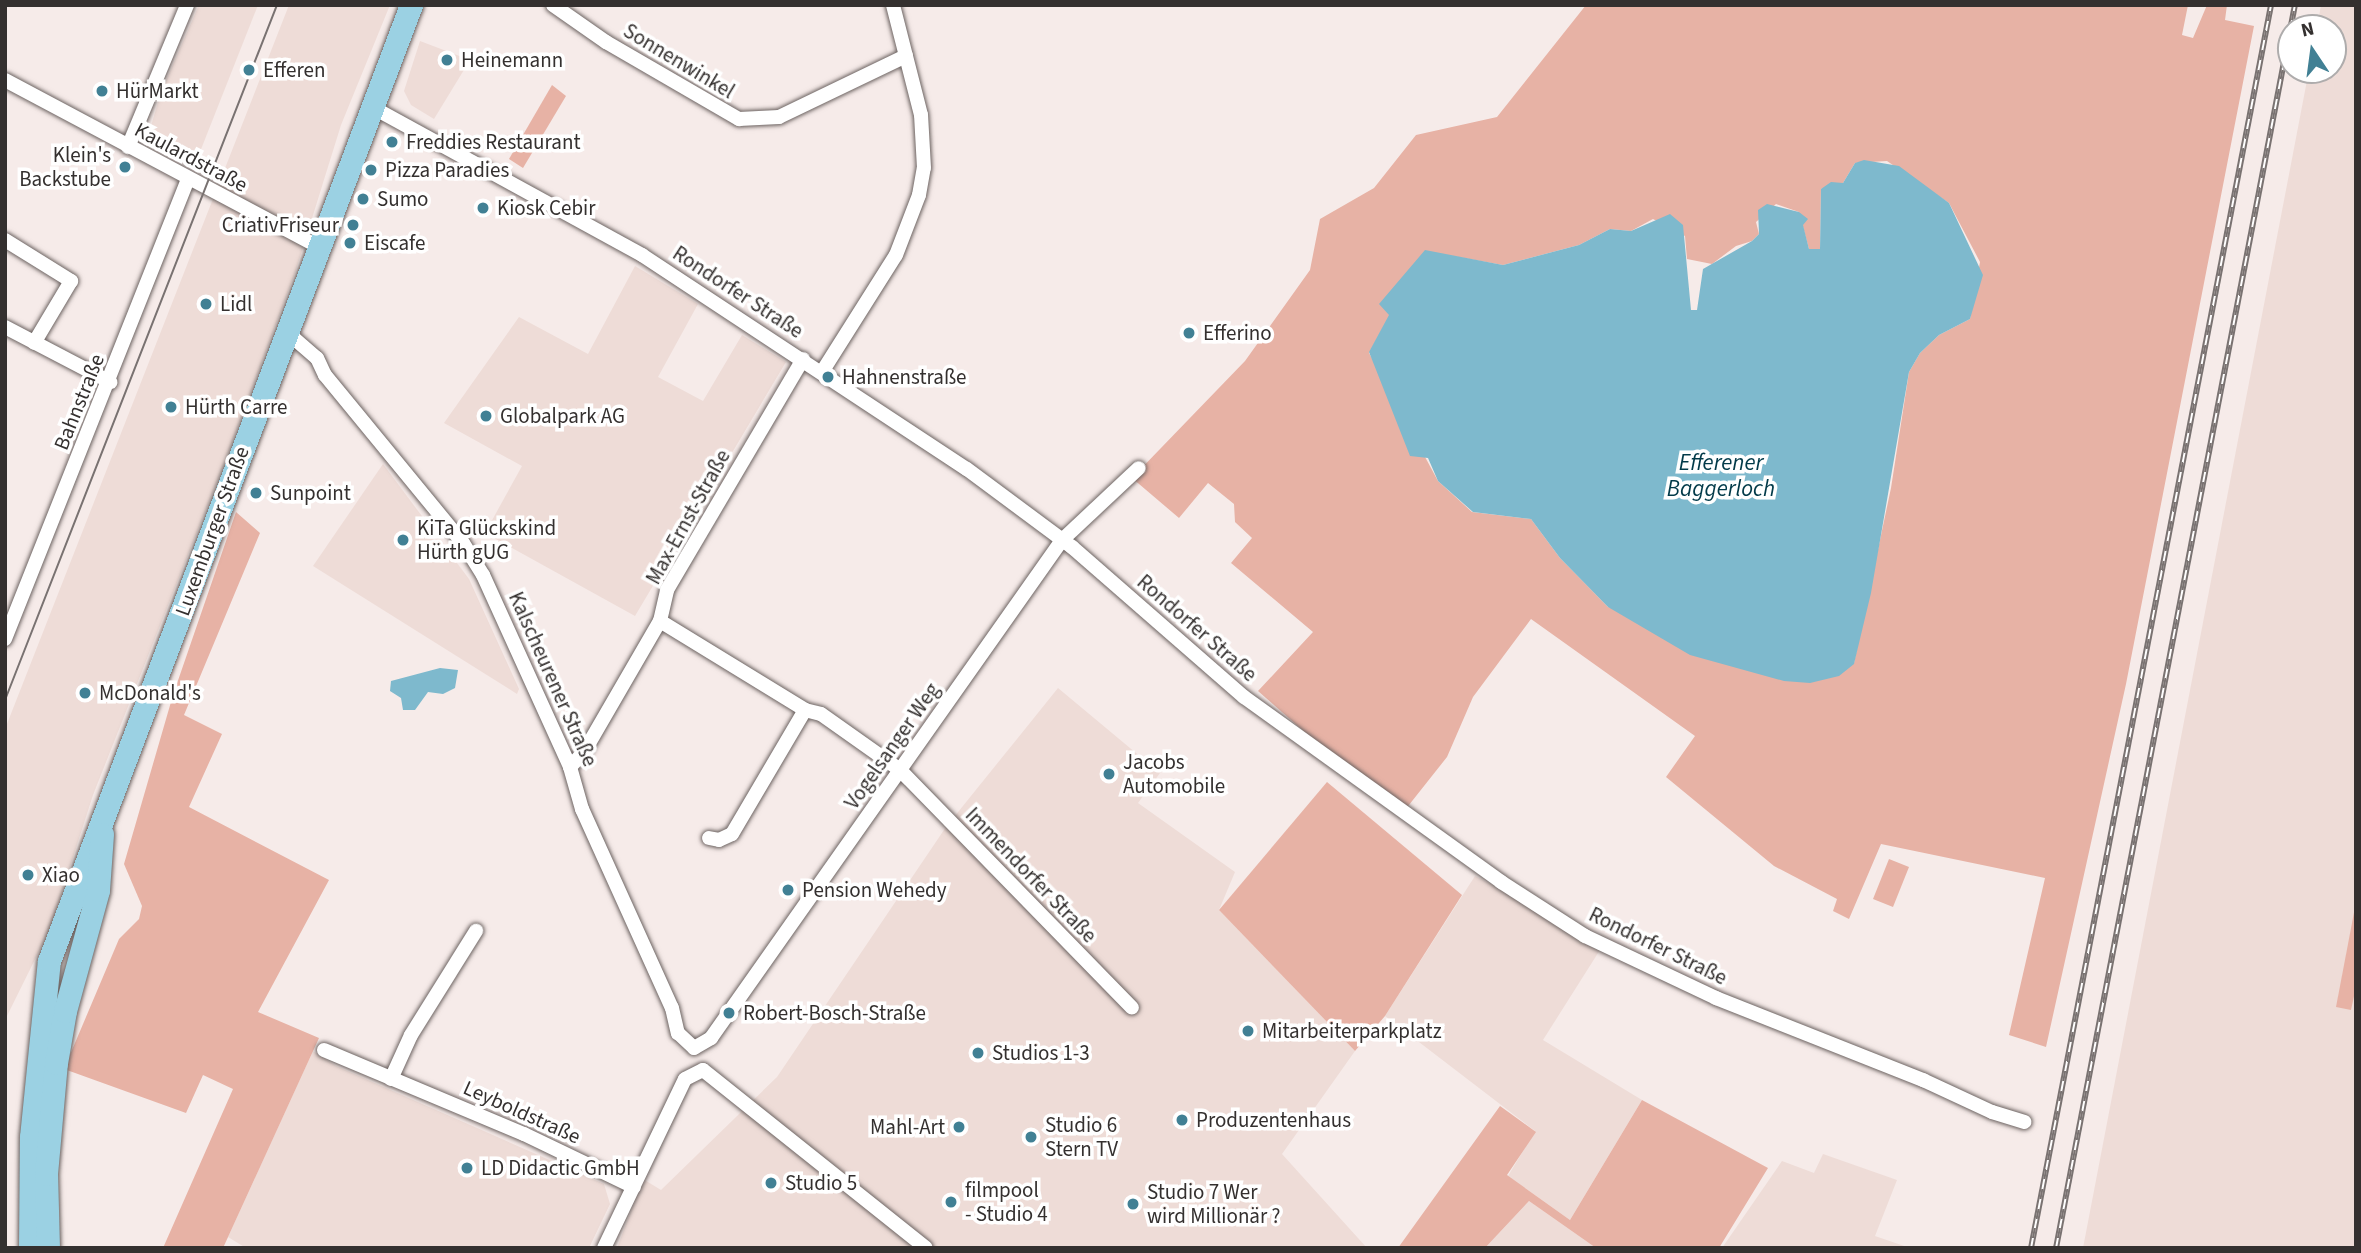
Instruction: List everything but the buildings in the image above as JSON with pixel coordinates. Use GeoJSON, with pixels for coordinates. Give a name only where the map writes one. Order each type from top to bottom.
{"type":"FeatureCollection","features":[{"type":"Feature","properties":{"kind":"main road","name":"Luxemburger Straße"},"geometry":{"type":"LineString","coordinates":[[30,1248],[29,1182],[44,979],[411,5]]}},
{"type":"Feature","properties":{"kind":"main road"},"geometry":{"type":"LineString","coordinates":[[47,1248],[46,1174],[56,1063],[98,890],[105,817]]}},
{"type":"Feature","properties":{"kind":"street"},"geometry":{"type":"LineString","coordinates":[[128,146],[187,5]]}},
{"type":"Feature","properties":{"kind":"street","name":"Sonnenwinkel"},"geometry":{"type":"LineString","coordinates":[[553,5],[606,42],[739,120],[779,117],[906,56]]}},
{"type":"Feature","properties":{"kind":"street"},"geometry":{"type":"LineString","coordinates":[[822,372],[896,255],[919,195],[924,155],[921,115],[893,5]]}},
{"type":"Feature","properties":{"kind":"street","name":"Kaulardstraße"},"geometry":{"type":"LineString","coordinates":[[5,80],[188,180],[321,248]]}},
{"type":"Feature","properties":{"kind":"street","name":"Rondorfer Straße"},"geometry":{"type":"LineString","coordinates":[[372,107],[596,228],[803,359],[992,485],[1062,540],[1244,697],[1502,882],[1585,936],[1716,998],[1923,1080],[1992,1112],[2025,1122]]}},
{"type":"Feature","properties":{"kind":"street","name":"Bahnstraße"},"geometry":{"type":"LineString","coordinates":[[5,639],[110,382],[188,180]]}},
{"type":"Feature","properties":{"kind":"street"},"geometry":{"type":"LineString","coordinates":[[5,240],[71,281],[34,343]]}},
{"type":"Feature","properties":{"kind":"street"},"geometry":{"type":"LineString","coordinates":[[5,327],[110,382]]}},
{"type":"Feature","properties":{"kind":"street","name":"Kalscheurener Straße"},"geometry":{"type":"LineString","coordinates":[[289,334],[313,353],[325,375],[471,554],[505,618],[570,767],[614,885],[631,914],[687,1046]]}},
{"type":"Feature","properties":{"kind":"street","name":"Max-Ernst-Straße"},"geometry":{"type":"LineString","coordinates":[[570,767],[584,752],[660,621],[667,590],[803,359]]}},
{"type":"Feature","properties":{"kind":"street","name":"Vogelsanger Weg"},"geometry":{"type":"LineString","coordinates":[[687,1046],[703,1046],[711,1038],[1062,540],[1139,468]]}},
{"type":"Feature","properties":{"kind":"street","name":"Immendorfer Straße"},"geometry":{"type":"LineString","coordinates":[[660,621],[805,709],[821,714],[900,770],[1132,1008]]}},
{"type":"Feature","properties":{"kind":"street"},"geometry":{"type":"LineString","coordinates":[[709,838],[719,840],[732,834],[805,709]]}},
{"type":"Feature","properties":{"kind":"street"},"geometry":{"type":"LineString","coordinates":[[391,1079],[411,1035],[476,931]]}},
{"type":"Feature","properties":{"kind":"street","name":"Leyboldstraße"},"geometry":{"type":"LineString","coordinates":[[324,1050],[524,1134],[635,1187]]}},
{"type":"Feature","properties":{"kind":"street"},"geometry":{"type":"LineString","coordinates":[[604,1248],[690,1073],[703,1070],[716,1077],[926,1248]]}},
{"type":"Feature","properties":{"kind":"shaded area"},"geometry":{"type":"Polygon","coordinates":[[[199,5],[258,5],[194,167],[152,141],[149,133],[161,92],[199,5]]]}},
{"type":"Feature","properties":{"kind":"shaded area"},"geometry":{"type":"Polygon","coordinates":[[[289,5],[390,5],[341,125],[295,273],[222,469],[93,795],[50,929],[5,1020],[5,729],[289,5]]]}},
{"type":"Feature","properties":{"kind":"shaded area"},"geometry":{"type":"Polygon","coordinates":[[[1586,5],[2188,5],[2182,35],[2193,38],[2207,5],[2227,5],[2225,20],[2254,26],[2126,684],[2046,1047],[2009,1035],[2045,878],[1881,844],[1849,919],[1833,911],[1837,899],[1774,866],[1666,777],[1695,736],[1531,619],[1473,697],[1447,757],[1405,810],[1333,757],[1258,691],[1313,632],[1231,563],[1252,538],[1235,522],[1234,504],[1208,483],[1179,518],[1132,478],[1245,361],[1310,270],[1320,219],[1374,188],[1416,135],[1497,117],[1586,5]],[[1887,161],[1855,163],[1843,183],[1821,189],[1820,249],[1809,249],[1799,212],[1776,204],[1756,222],[1759,234],[1752,241],[1736,246],[1712,264],[1687,259],[1685,236],[1653,219],[1631,231],[1610,229],[1579,245],[1503,265],[1425,251],[1369,353],[1438,481],[1472,512],[1531,519],[1560,558],[1608,607],[1854,663],[1891,488],[1909,372],[1920,353],[1939,335],[1970,319],[1980,262],[1949,203],[1887,161]]]}},
{"type":"Feature","properties":{"kind":"shaded area"},"geometry":{"type":"Polygon","coordinates":[[[2321,5],[2356,5],[2356,1248],[2083,1248],[2306,84],[2347,84],[2347,14],[2319,14],[2321,5]]]}},
{"type":"Feature","properties":{"kind":"shaded area"},"geometry":{"type":"Polygon","coordinates":[[[420,41],[470,60],[434,119],[411,105],[404,91],[420,41]]]}},
{"type":"Feature","properties":{"kind":"shaded area"},"geometry":{"type":"Polygon","coordinates":[[[552,85],[566,96],[523,168],[509,159],[552,85]]]}},
{"type":"Feature","properties":{"kind":"shaded area"},"geometry":{"type":"Polygon","coordinates":[[[635,266],[698,304],[658,377],[703,401],[742,335],[786,362],[635,616],[485,533],[522,466],[444,423],[519,317],[588,354],[635,266]]]}},
{"type":"Feature","properties":{"kind":"shaded area"},"geometry":{"type":"Polygon","coordinates":[[[383,464],[469,579],[519,689],[517,694],[313,566],[383,464]]]}},
{"type":"Feature","properties":{"kind":"shaded area"},"geometry":{"type":"Polygon","coordinates":[[[236,512],[260,533],[184,715],[222,734],[189,807],[329,880],[258,1012],[319,1038],[223,1248],[163,1248],[233,1089],[203,1075],[186,1113],[64,1069],[119,939],[139,919],[142,906],[124,864],[173,695],[236,512]]]}},
{"type":"Feature","properties":{"kind":"shaded area"},"geometry":{"type":"Polygon","coordinates":[[[1058,688],[1160,773],[1138,803],[1235,872],[1219,910],[1355,1051],[1282,1154],[1367,1248],[617,1248],[643,1179],[661,1190],[777,1077],[946,827],[1058,688]]]}},
{"type":"Feature","properties":{"kind":"shaded area"},"geometry":{"type":"Polygon","coordinates":[[[1327,782],[1462,895],[1385,1016],[1355,1051],[1219,910],[1327,782]]]}},
{"type":"Feature","properties":{"kind":"shaded area"},"geometry":{"type":"Polygon","coordinates":[[[1889,859],[1909,867],[1893,907],[1873,899],[1889,859]]]}},
{"type":"Feature","properties":{"kind":"shaded area"},"geometry":{"type":"Polygon","coordinates":[[[1475,876],[1605,942],[1543,1040],[1642,1100],[1570,1220],[1508,1176],[1535,1131],[1385,1016],[1475,876]]]}},
{"type":"Feature","properties":{"kind":"shaded area"},"geometry":{"type":"Polygon","coordinates":[[[2356,902],[2356,987],[2351,1010],[2336,1007],[2356,902]]]}},
{"type":"Feature","properties":{"kind":"shaded area"},"geometry":{"type":"Polygon","coordinates":[[[313,1051],[336,1066],[604,1184],[610,1204],[589,1248],[246,1248],[228,1237],[313,1051]]]}},
{"type":"Feature","properties":{"kind":"shaded area"},"geometry":{"type":"Polygon","coordinates":[[[1642,1100],[1768,1168],[1719,1248],[1596,1248],[1529,1201],[1485,1248],[1398,1248],[1500,1106],[1536,1132],[1507,1175],[1570,1220],[1642,1100]]]}},
{"type":"Feature","properties":{"kind":"shaded area"},"geometry":{"type":"Polygon","coordinates":[[[1823,1154],[1897,1180],[1875,1236],[1910,1248],[1722,1248],[1782,1161],[1814,1173],[1823,1154]]]}},
{"type":"Feature","properties":{"kind":"shaded area"},"geometry":{"type":"Polygon","coordinates":[[[1529,1201],[1596,1248],[1485,1248],[1529,1201]]]}},
{"type":"Feature","properties":{"kind":"water","name":"Efferener Baggerloch"},"geometry":{"type":"Polygon","coordinates":[[[1864,160],[1899,166],[1949,203],[1983,275],[1970,319],[1939,335],[1920,353],[1909,372],[1871,593],[1854,664],[1839,676],[1810,683],[1784,681],[1690,655],[1608,607],[1560,558],[1531,519],[1473,512],[1438,481],[1428,458],[1410,456],[1369,352],[1389,315],[1379,304],[1425,250],[1503,265],[1579,245],[1610,229],[1631,231],[1670,214],[1683,225],[1691,310],[1697,310],[1703,269],[1752,241],[1759,234],[1758,210],[1767,204],[1799,212],[1808,219],[1803,225],[1809,249],[1820,249],[1821,189],[1831,182],[1843,183],[1855,163],[1864,160]]]}},
{"type":"Feature","properties":{"kind":"water"},"geometry":{"type":"Polygon","coordinates":[[[440,668],[458,670],[455,688],[443,694],[428,692],[415,710],[403,710],[401,698],[390,691],[391,681],[440,668]]]}},
{"type":"Feature","properties":{"kind":"tram line"},"geometry":{"type":"LineString","coordinates":[[5,700],[277,5]]}},
{"type":"Feature","properties":{"kind":"railway"},"geometry":{"type":"LineString","coordinates":[[2031,1248],[2271,5]]}},
{"type":"Feature","properties":{"kind":"railway"},"geometry":{"type":"LineString","coordinates":[[2056,1248],[2295,5]]}},
{"type":"Feature","properties":{"kind":"place","name":"Heinemann"},"geometry":{"type":"Point","coordinates":[447,60]}},
{"type":"Feature","properties":{"kind":"place","name":"Efferen"},"geometry":{"type":"Point","coordinates":[249,70]}},
{"type":"Feature","properties":{"kind":"place","name":"HürMarkt"},"geometry":{"type":"Point","coordinates":[102,91]}},
{"type":"Feature","properties":{"kind":"place","name":"Freddies Restaurant"},"geometry":{"type":"Point","coordinates":[392,142]}},
{"type":"Feature","properties":{"kind":"place","name":"Klein's Backstube"},"geometry":{"type":"Point","coordinates":[125,167]}},
{"type":"Feature","properties":{"kind":"place","name":"Pizza Paradies"},"geometry":{"type":"Point","coordinates":[371,170]}},
{"type":"Feature","properties":{"kind":"place","name":"Sumo"},"geometry":{"type":"Point","coordinates":[363,199]}},
{"type":"Feature","properties":{"kind":"place","name":"Kiosk Cebir"},"geometry":{"type":"Point","coordinates":[483,208]}},
{"type":"Feature","properties":{"kind":"place","name":"CriativFriseur"},"geometry":{"type":"Point","coordinates":[353,225]}},
{"type":"Feature","properties":{"kind":"place","name":"Eiscafe"},"geometry":{"type":"Point","coordinates":[350,243]}},
{"type":"Feature","properties":{"kind":"place","name":"Lidl"},"geometry":{"type":"Point","coordinates":[206,304]}},
{"type":"Feature","properties":{"kind":"place","name":"Efferino"},"geometry":{"type":"Point","coordinates":[1189,333]}},
{"type":"Feature","properties":{"kind":"place","name":"Hahnenstraße"},"geometry":{"type":"Point","coordinates":[828,377]}},
{"type":"Feature","properties":{"kind":"place","name":"Hürth Carre"},"geometry":{"type":"Point","coordinates":[171,407]}},
{"type":"Feature","properties":{"kind":"place","name":"Globalpark AG"},"geometry":{"type":"Point","coordinates":[486,416]}},
{"type":"Feature","properties":{"kind":"place","name":"Sunpoint"},"geometry":{"type":"Point","coordinates":[256,493]}},
{"type":"Feature","properties":{"kind":"place","name":"KiTa Glückskind Hürth gUG"},"geometry":{"type":"Point","coordinates":[403,540]}},
{"type":"Feature","properties":{"kind":"place","name":"McDonald's"},"geometry":{"type":"Point","coordinates":[85,693]}},
{"type":"Feature","properties":{"kind":"place","name":"Jacobs Automobile"},"geometry":{"type":"Point","coordinates":[1109,774]}},
{"type":"Feature","properties":{"kind":"place","name":"Xiao"},"geometry":{"type":"Point","coordinates":[28,875]}},
{"type":"Feature","properties":{"kind":"place","name":"Pension Wehedy"},"geometry":{"type":"Point","coordinates":[788,890]}},
{"type":"Feature","properties":{"kind":"place","name":"Robert-Bosch-Straße"},"geometry":{"type":"Point","coordinates":[729,1013]}},
{"type":"Feature","properties":{"kind":"place","name":"Mitarbeiterparkplatz"},"geometry":{"type":"Point","coordinates":[1248,1031]}},
{"type":"Feature","properties":{"kind":"place","name":"Studios 1-3"},"geometry":{"type":"Point","coordinates":[978,1053]}},
{"type":"Feature","properties":{"kind":"place","name":"Produzentenhaus"},"geometry":{"type":"Point","coordinates":[1182,1120]}},
{"type":"Feature","properties":{"kind":"place","name":"Mahl-Art"},"geometry":{"type":"Point","coordinates":[959,1127]}},
{"type":"Feature","properties":{"kind":"place","name":"Studio 6 Stern TV"},"geometry":{"type":"Point","coordinates":[1031,1137]}},
{"type":"Feature","properties":{"kind":"place","name":"LD Didactic GmbH"},"geometry":{"type":"Point","coordinates":[467,1168]}},
{"type":"Feature","properties":{"kind":"place","name":"Studio 5"},"geometry":{"type":"Point","coordinates":[771,1183]}},
{"type":"Feature","properties":{"kind":"place","name":"filmpool - Studio 4"},"geometry":{"type":"Point","coordinates":[951,1202]}},
{"type":"Feature","properties":{"kind":"place","name":"Studio 7 Wer wird Millionär ?"},"geometry":{"type":"Point","coordinates":[1133,1204]}}]}
